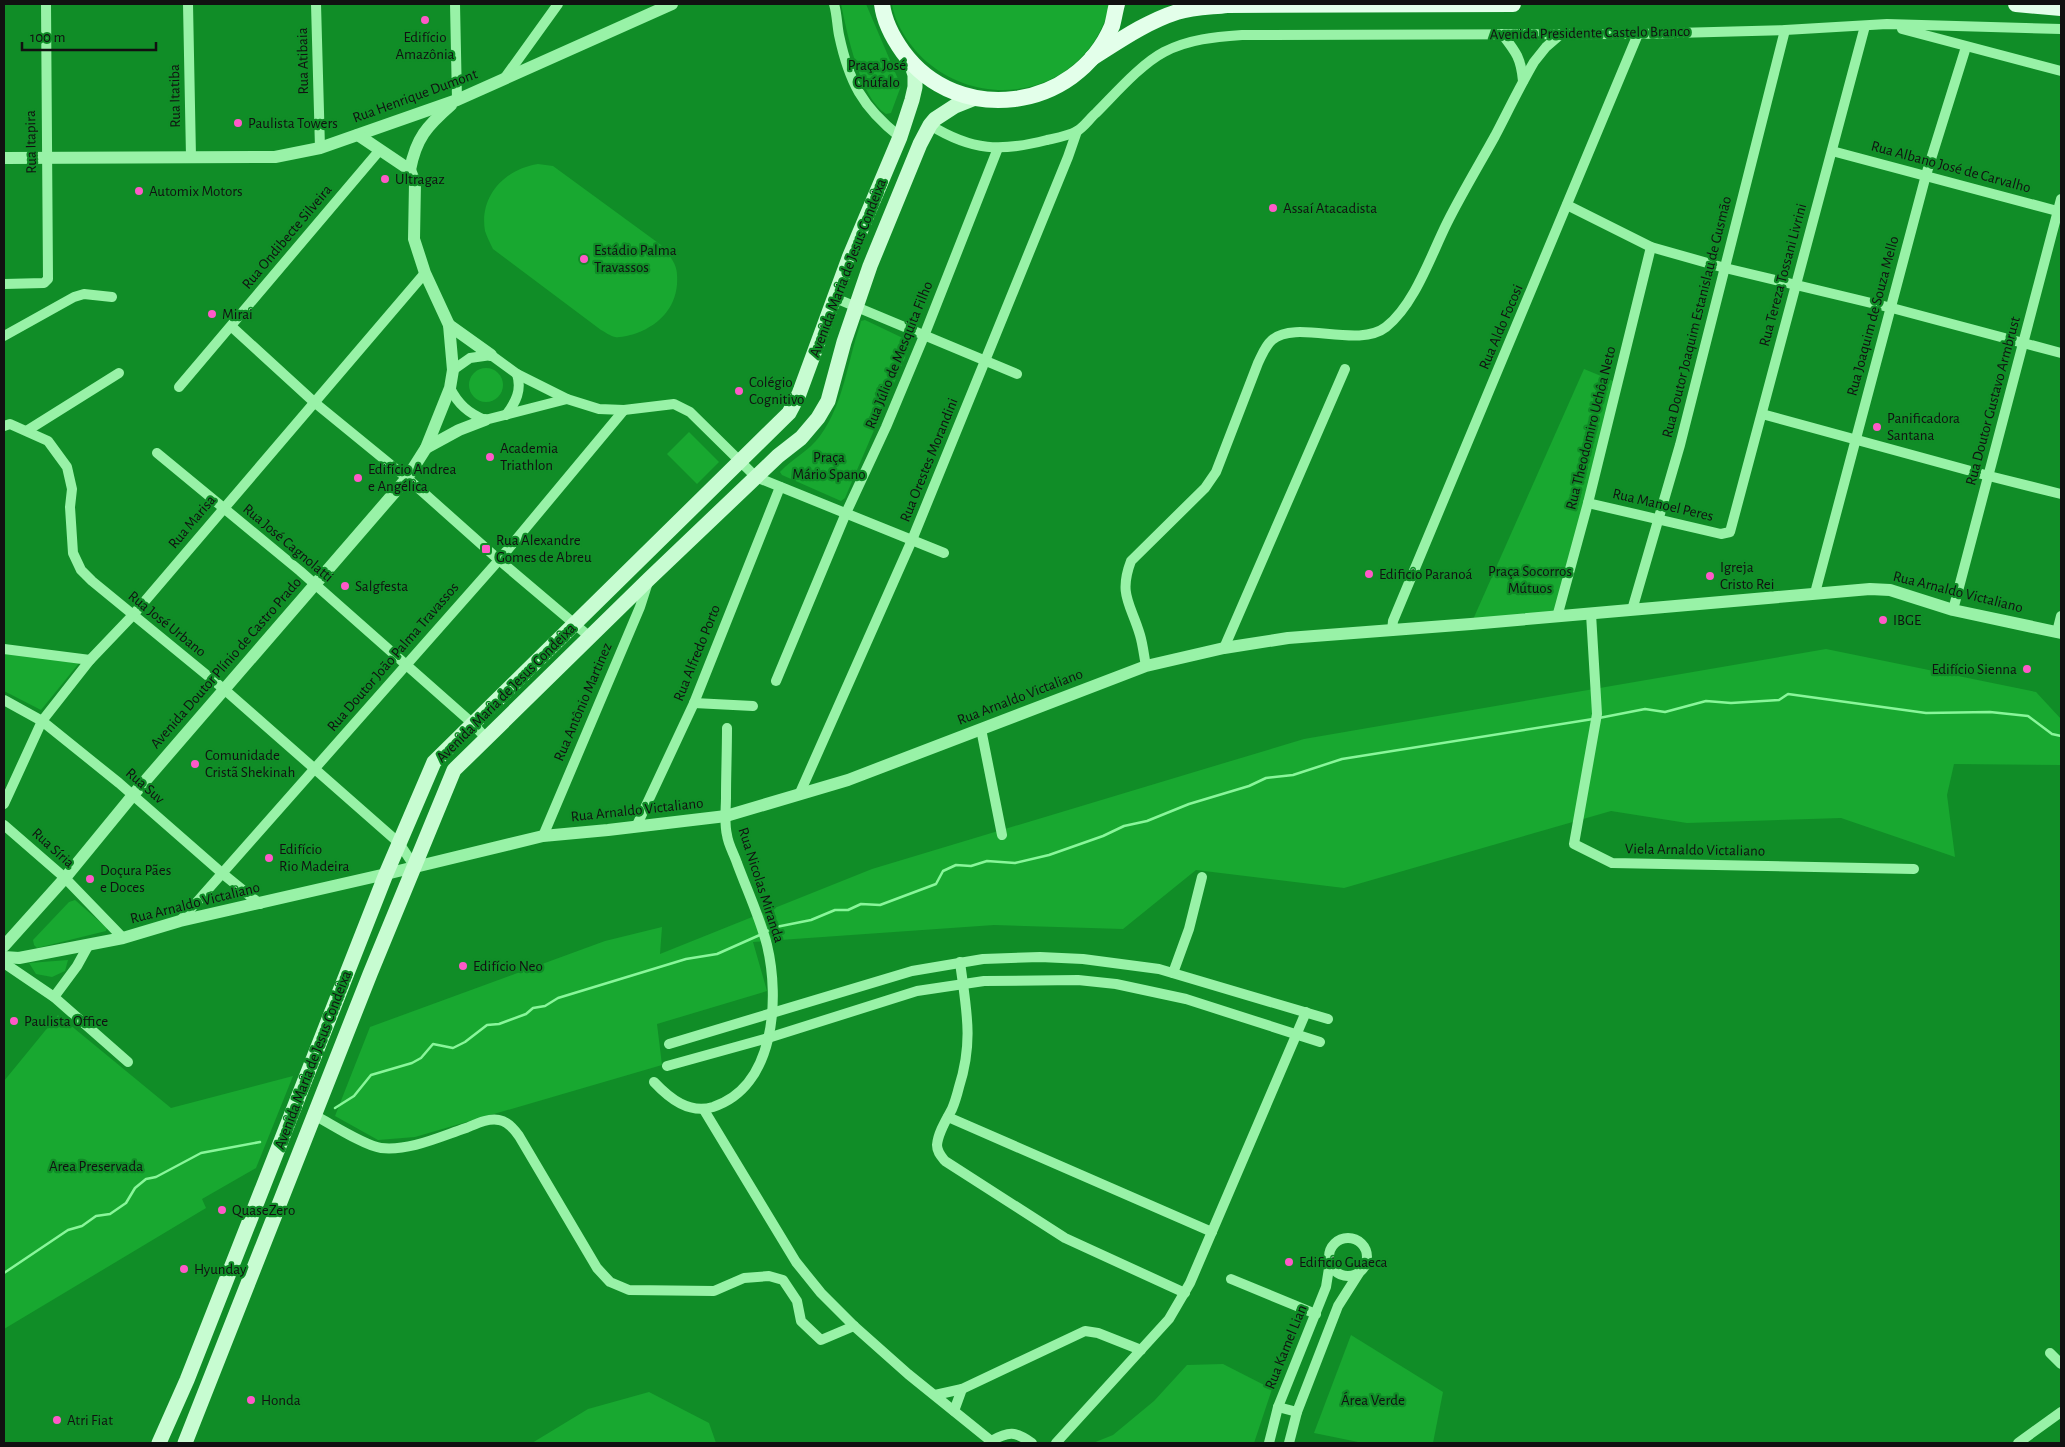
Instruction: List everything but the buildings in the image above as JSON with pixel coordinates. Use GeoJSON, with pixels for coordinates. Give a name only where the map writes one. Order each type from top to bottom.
{"type":"FeatureCollection","features":[{"type":"Feature","properties":{"kind":"main road"},"geometry":{"type":"LineString","coordinates":[[882,4],[883,12],[894,39],[911,63],[930,79],[944,87],[975,98],[1001,101],[1026,98],[1051,89],[1073,76],[1092,58],[1112,26],[1117,4]]}},
{"type":"Feature","properties":{"kind":"main road","name":"Avenida Presidente Castelo Branco"},"geometry":{"type":"LineString","coordinates":[[1092,58],[1160,18],[1179,12],[1203,8],[1227,5],[1513,4]]}},
{"type":"Feature","properties":{"kind":"main road"},"geometry":{"type":"LineString","coordinates":[[2016,4],[2061,8]]}},
{"type":"Feature","properties":{"kind":"main road","name":"Avenida Maria de Jesus Condeixa"},"geometry":{"type":"LineString","coordinates":[[159,1443],[187,1380],[326,1031],[386,874],[434,762],[789,413],[799,394],[849,258],[900,137],[915,87],[915,75],[911,63]]}},
{"type":"Feature","properties":{"kind":"main road","name":"Avenida Maria de Jesus Condeixa"},"geometry":{"type":"LineString","coordinates":[[185,1443],[316,1116],[370,974],[454,770],[649,579],[778,456],[801,438],[818,418],[828,400],[856,306],[920,144],[935,119],[955,106],[975,98]]}},
{"type":"Feature","properties":{"kind":"main road"},"geometry":{"type":"LineString","coordinates":[[355,952],[362,950],[368,954],[366,968],[370,974]]}},
{"type":"Feature","properties":{"kind":"main road"},"geometry":{"type":"LineString","coordinates":[[326,1031],[338,1035],[344,1040]]}},
{"type":"Feature","properties":{"kind":"main road"},"geometry":{"type":"LineString","coordinates":[[170,1443],[176,1427],[187,1380]]}},
{"type":"Feature","properties":{"kind":"main road"},"geometry":{"type":"LineString","coordinates":[[179,1443],[184,1429],[206,1392]]}},
{"type":"Feature","properties":{"kind":"street","name":"Rua Itapira"},"geometry":{"type":"LineString","coordinates":[[4,284],[44,282],[48,279],[46,4]]}},
{"type":"Feature","properties":{"kind":"street","name":"Rua Itatiba"},"geometry":{"type":"LineString","coordinates":[[188,4],[191,157]]}},
{"type":"Feature","properties":{"kind":"street","name":"Rua Atibaia"},"geometry":{"type":"LineString","coordinates":[[316,4],[320,148]]}},
{"type":"Feature","properties":{"kind":"street"},"geometry":{"type":"LineString","coordinates":[[455,4],[457,100]]}},
{"type":"Feature","properties":{"kind":"street"},"geometry":{"type":"LineString","coordinates":[[504,80],[558,4]]}},
{"type":"Feature","properties":{"kind":"street","name":"Rua Henrique Dumont"},"geometry":{"type":"LineString","coordinates":[[4,158],[275,158],[320,148],[457,100],[672,4]]}},
{"type":"Feature","properties":{"kind":"street"},"geometry":{"type":"LineString","coordinates":[[834,4],[845,60],[855,85],[866,105],[900,137]]}},
{"type":"Feature","properties":{"kind":"street"},"geometry":{"type":"LineString","coordinates":[[1887,24],[1966,47],[2061,71]]}},
{"type":"Feature","properties":{"kind":"street","name":"Avenida Presidente Castelo Branco"},"geometry":{"type":"LineString","coordinates":[[1077,131],[1131,78],[1162,52],[1187,42],[1210,38],[1242,35],[1638,34],[1785,30],[1887,24],[2061,29]]}},
{"type":"Feature","properties":{"kind":"street","name":"Rua Tereza Tossani Livrini"},"geometry":{"type":"LineString","coordinates":[[1730,532],[1865,26]]}},
{"type":"Feature","properties":{"kind":"street","name":"Rua Doutor Joaquim Estanislau de Gusmão"},"geometry":{"type":"LineString","coordinates":[[1632,610],[1659,520],[1785,30]]}},
{"type":"Feature","properties":{"kind":"street"},"geometry":{"type":"LineString","coordinates":[[1502,34],[1522,64],[1523,82]]}},
{"type":"Feature","properties":{"kind":"street"},"geometry":{"type":"LineString","coordinates":[[1146,666],[1140,635],[1124,588],[1125,576],[1131,561],[1205,488],[1216,472],[1266,346],[1273,339],[1281,335],[1297,333],[1350,336],[1371,334],[1384,328],[1397,317],[1413,292],[1523,82],[1546,47],[1561,34]]}},
{"type":"Feature","properties":{"kind":"street","name":"Rua Aldo Focosi"},"geometry":{"type":"LineString","coordinates":[[1392,631],[1393,621],[1638,34]]}},
{"type":"Feature","properties":{"kind":"street","name":"Rua Joaquim de Souza Mello"},"geometry":{"type":"LineString","coordinates":[[1815,593],[1926,175],[1966,47]]}},
{"type":"Feature","properties":{"kind":"street","name":"Avenida Doutor Plínio de Castro Prado"},"geometry":{"type":"LineString","coordinates":[[4,946],[65,878],[133,795],[407,478],[426,448],[450,388],[453,370],[449,324],[425,273],[414,239],[415,183],[410,170],[414,150],[430,123],[457,100]]}},
{"type":"Feature","properties":{"kind":"street"},"geometry":{"type":"LineString","coordinates":[[930,125],[951,138],[975,146],[998,148],[1024,146],[1077,131]]}},
{"type":"Feature","properties":{"kind":"street","name":"Rua Orestes Morandini"},"geometry":{"type":"LineString","coordinates":[[799,796],[912,540],[1077,131]]}},
{"type":"Feature","properties":{"kind":"street"},"geometry":{"type":"LineString","coordinates":[[358,135],[410,170]]}},
{"type":"Feature","properties":{"kind":"street","name":"Rua Júlio de Mesquita Filho"},"geometry":{"type":"LineString","coordinates":[[776,681],[846,513],[886,427],[924,336],[998,148]]}},
{"type":"Feature","properties":{"kind":"street","name":"Rua Ondibecte Silveira"},"geometry":{"type":"LineString","coordinates":[[180,387],[379,150]]}},
{"type":"Feature","properties":{"kind":"street","name":"Rua Albano José de Carvalho"},"geometry":{"type":"LineString","coordinates":[[1832,150],[2060,212]]}},
{"type":"Feature","properties":{"kind":"street","name":"Rua Doutor Gustavo Armbrust"},"geometry":{"type":"LineString","coordinates":[[1953,610],[2060,212],[2061,199]]}},
{"type":"Feature","properties":{"kind":"street"},"geometry":{"type":"LineString","coordinates":[[1567,205],[1651,247],[1725,268],[1892,308],[2061,353]]}},
{"type":"Feature","properties":{"kind":"street","name":"Rua Theodomiro Uchôa Neto"},"geometry":{"type":"LineString","coordinates":[[1557,617],[1588,503],[1651,247]]}},
{"type":"Feature","properties":{"kind":"street","name":"Rua Marisa"},"geometry":{"type":"LineString","coordinates":[[4,804],[42,721],[90,660],[133,615],[425,273]]}},
{"type":"Feature","properties":{"kind":"street"},"geometry":{"type":"LineString","coordinates":[[4,336],[74,297],[84,294],[112,297]]}},
{"type":"Feature","properties":{"kind":"street"},"geometry":{"type":"LineString","coordinates":[[835,298],[1017,374]]}},
{"type":"Feature","properties":{"kind":"street"},"geometry":{"type":"LineString","coordinates":[[449,324],[517,374],[567,399],[599,408],[624,410],[674,404],[690,412],[756,477],[944,553]]}},
{"type":"Feature","properties":{"kind":"street"},"geometry":{"type":"LineString","coordinates":[[232,327],[314,402],[407,478],[499,560],[590,637]]}},
{"type":"Feature","properties":{"kind":"street"},"geometry":{"type":"LineString","coordinates":[[453,370],[470,358],[491,355]]}},
{"type":"Feature","properties":{"kind":"street"},"geometry":{"type":"LineString","coordinates":[[1224,648],[1345,369]]}},
{"type":"Feature","properties":{"kind":"street"},"geometry":{"type":"LineString","coordinates":[[28,430],[119,373]]}},
{"type":"Feature","properties":{"kind":"street"},"geometry":{"type":"LineString","coordinates":[[506,415],[514,404],[519,391],[517,374]]}},
{"type":"Feature","properties":{"kind":"street"},"geometry":{"type":"LineString","coordinates":[[450,388],[456,400],[464,408],[485,420]]}},
{"type":"Feature","properties":{"kind":"street"},"geometry":{"type":"LineString","coordinates":[[426,448],[459,430],[485,420],[567,399]]}},
{"type":"Feature","properties":{"kind":"street","name":"Rua Doutor João Palma Travassos"},"geometry":{"type":"LineString","coordinates":[[180,921],[499,560],[624,410]]}},
{"type":"Feature","properties":{"kind":"street"},"geometry":{"type":"LineString","coordinates":[[1762,414],[2061,494]]}},
{"type":"Feature","properties":{"kind":"street","name":"Rua José Urbano"},"geometry":{"type":"LineString","coordinates":[[4,426],[10,424],[28,430],[48,441],[67,467],[72,490],[70,507],[73,553],[82,570],[92,581],[225,690],[399,844],[415,867]]}},
{"type":"Feature","properties":{"kind":"street","name":"Rua José Cagnolatti"},"geometry":{"type":"LineString","coordinates":[[158,453],[316,585],[472,723],[486,738]]}},
{"type":"Feature","properties":{"kind":"street","name":"Rua Alfredo Porto"},"geometry":{"type":"LineString","coordinates":[[636,827],[694,704],[780,487]]}},
{"type":"Feature","properties":{"kind":"street","name":"Rua Manoel Peres"},"geometry":{"type":"LineString","coordinates":[[1588,503],[1721,534],[1730,532]]}},
{"type":"Feature","properties":{"kind":"street","name":"Rua Antônio Martinez"},"geometry":{"type":"LineString","coordinates":[[542,836],[640,607],[649,579]]}},
{"type":"Feature","properties":{"kind":"street","name":"Rua Arnaldo Victaliano"},"geometry":{"type":"LineString","coordinates":[[4,957],[19,958],[88,946],[180,921],[260,904],[542,836],[726,816],[848,780],[1146,666],[1224,648],[1286,638],[1392,631],[1870,589],[1890,590],[1953,610],[2059,633]]}},
{"type":"Feature","properties":{"kind":"street","name":"Viela Arnaldo Victaliano"},"geometry":{"type":"LineString","coordinates":[[1591,614],[1596,718],[1574,844],[1612,864],[1914,869]]}},
{"type":"Feature","properties":{"kind":"street"},"geometry":{"type":"LineString","coordinates":[[2059,633],[2061,616]]}},
{"type":"Feature","properties":{"kind":"street"},"geometry":{"type":"LineString","coordinates":[[4,649],[90,660]]}},
{"type":"Feature","properties":{"kind":"street","name":"Rua Suv"},"geometry":{"type":"LineString","coordinates":[[4,700],[42,721],[133,795],[260,904]]}},
{"type":"Feature","properties":{"kind":"street"},"geometry":{"type":"LineString","coordinates":[[694,704],[753,706]]}},
{"type":"Feature","properties":{"kind":"street","name":"Rua Nicolas Miranda"},"geometry":{"type":"LineString","coordinates":[[704,1110],[726,1102],[743,1090],[760,1066],[772,1014],[773,987],[767,946],[727,835],[727,728]]}},
{"type":"Feature","properties":{"kind":"street"},"geometry":{"type":"LineString","coordinates":[[981,729],[1002,835]]}},
{"type":"Feature","properties":{"kind":"street","name":"Rua Síria"},"geometry":{"type":"LineString","coordinates":[[4,825],[65,878],[123,938]]}},
{"type":"Feature","properties":{"kind":"street"},"geometry":{"type":"LineString","coordinates":[[1173,973],[1189,929],[1202,877]]}},
{"type":"Feature","properties":{"kind":"street"},"geometry":{"type":"LineString","coordinates":[[54,997],[77,966],[88,946]]}},
{"type":"Feature","properties":{"kind":"street"},"geometry":{"type":"LineString","coordinates":[[669,1044],[912,971],[983,959],[1040,957],[1123,964],[1173,973],[1328,1019]]}},
{"type":"Feature","properties":{"kind":"street"},"geometry":{"type":"LineString","coordinates":[[960,962],[968,1012],[969,1047],[964,1073],[948,1117],[939,1135],[937,1146],[939,1154],[945,1161],[1065,1238],[1184,1292]]}},
{"type":"Feature","properties":{"kind":"street"},"geometry":{"type":"LineString","coordinates":[[4,963],[54,997],[128,1062]]}},
{"type":"Feature","properties":{"kind":"street"},"geometry":{"type":"LineString","coordinates":[[667,1066],[768,1038],[917,991],[984,980],[1078,980],[1116,984],[1186,999],[1320,1042]]}},
{"type":"Feature","properties":{"kind":"street"},"geometry":{"type":"LineString","coordinates":[[1056,1443],[1169,1319],[1212,1232],[1306,1012]]}},
{"type":"Feature","properties":{"kind":"street"},"geometry":{"type":"LineString","coordinates":[[654,1082],[666,1094],[684,1106],[704,1110],[796,1262],[821,1293],[854,1326],[991,1442],[1006,1433],[1022,1436],[1032,1443]]}},
{"type":"Feature","properties":{"kind":"street"},"geometry":{"type":"LineString","coordinates":[[316,1116],[378,1148],[395,1148],[422,1143],[488,1120],[500,1120],[511,1126],[519,1136],[597,1268],[610,1282],[629,1290],[714,1291],[744,1278],[769,1276],[783,1280],[798,1301],[801,1321],[822,1340],[854,1326]]}},
{"type":"Feature","properties":{"kind":"street"},"geometry":{"type":"LineString","coordinates":[[948,1117],[1212,1232]]}},
{"type":"Feature","properties":{"kind":"street"},"geometry":{"type":"LineString","coordinates":[[1290,1443],[1297,1412],[1338,1306],[1358,1273],[1367,1263],[1367,1250],[1364,1244],[1352,1238],[1339,1239],[1334,1244],[1329,1256],[1332,1268],[1342,1275],[1353,1276],[1358,1273]]}},
{"type":"Feature","properties":{"kind":"street","name":"Rua Kamel Lian"},"geometry":{"type":"LineString","coordinates":[[1269,1443],[1278,1407],[1326,1286],[1330,1262]]}},
{"type":"Feature","properties":{"kind":"street"},"geometry":{"type":"LineString","coordinates":[[1231,1279],[1316,1314]]}},
{"type":"Feature","properties":{"kind":"street"},"geometry":{"type":"LineString","coordinates":[[934,1395],[962,1389],[1084,1331],[1098,1333],[1141,1350]]}},
{"type":"Feature","properties":{"kind":"street"},"geometry":{"type":"LineString","coordinates":[[2050,1353],[2061,1364]]}},
{"type":"Feature","properties":{"kind":"street"},"geometry":{"type":"LineString","coordinates":[[954,1411],[962,1389]]}},
{"type":"Feature","properties":{"kind":"street"},"geometry":{"type":"LineString","coordinates":[[1278,1407],[1297,1412]]}},
{"type":"Feature","properties":{"kind":"street"},"geometry":{"type":"LineString","coordinates":[[2018,1443],[2061,1412]]}},
{"type":"Feature","properties":{"kind":"green space","name":"Praça José Chúfalo"},"geometry":{"type":"Polygon","coordinates":[[[841,4],[866,4],[901,86],[891,113],[886,114],[877,106],[862,80],[851,47],[841,4]]]}},
{"type":"Feature","properties":{"kind":"green space"},"geometry":{"type":"Polygon","coordinates":[[[892,4],[1111,4],[1095,40],[1087,51],[1070,67],[1051,79],[1031,87],[1009,90],[987,89],[966,84],[946,75],[927,62],[915,50],[900,28],[892,4]]]}},
{"type":"Feature","properties":{"kind":"green space"},"geometry":{"type":"Polygon","coordinates":[[[538,164],[553,166],[661,245],[674,263],[677,271],[675,294],[668,311],[662,318],[646,329],[632,335],[611,336],[493,249],[485,231],[484,218],[490,196],[505,178],[526,167],[538,164]]]}},
{"type":"Feature","properties":{"kind":"green space","name":"Praça Mário Spano"},"geometry":{"type":"Polygon","coordinates":[[[865,320],[907,340],[910,346],[845,498],[841,501],[782,475],[780,472],[816,441],[828,423],[840,396],[861,321],[865,320]]]}},
{"type":"Feature","properties":{"kind":"green space"},"geometry":{"type":"Polygon","coordinates":[[[486,368],[498,373],[503,385],[498,397],[486,402],[474,397],[469,385],[474,373],[486,368]]]}},
{"type":"Feature","properties":{"kind":"green space","name":"Praça Socorros Mútuos"},"geometry":{"type":"Polygon","coordinates":[[[1584,369],[1618,383],[1557,617],[1471,624],[1584,369]]]}},
{"type":"Feature","properties":{"kind":"green space"},"geometry":{"type":"Polygon","coordinates":[[[689,432],[719,462],[697,484],[667,454],[689,432]]]}},
{"type":"Feature","properties":{"kind":"green space"},"geometry":{"type":"Polygon","coordinates":[[[1826,649],[2036,692],[2061,719],[2061,765],[1954,764],[1947,795],[1955,857],[1841,818],[1687,823],[1611,811],[1344,888],[1196,870],[1123,929],[994,925],[753,942],[767,991],[657,1024],[662,1065],[415,1137],[378,1140],[335,1116],[370,1027],[605,941],[662,927],[660,954],[872,869],[1304,739],[1826,649]]]}},
{"type":"Feature","properties":{"kind":"green space"},"geometry":{"type":"Polygon","coordinates":[[[4,651],[80,662],[41,710],[4,691],[4,651]]]}},
{"type":"Feature","properties":{"kind":"green space"},"geometry":{"type":"Polygon","coordinates":[[[75,900],[107,928],[106,931],[37,948],[33,940],[69,902],[75,900]]]}},
{"type":"Feature","properties":{"kind":"green space"},"geometry":{"type":"Polygon","coordinates":[[[68,960],[65,971],[52,977],[36,974],[29,963],[68,960]]]}},
{"type":"Feature","properties":{"kind":"green space","name":"Area Preservada"},"geometry":{"type":"Polygon","coordinates":[[[58,1015],[171,1108],[293,1076],[256,1168],[202,1199],[206,1208],[4,1329],[4,1081],[58,1015]]]}},
{"type":"Feature","properties":{"kind":"green space","name":"Área Verde"},"geometry":{"type":"Polygon","coordinates":[[[1351,1335],[1443,1392],[1433,1443],[1363,1443],[1314,1433],[1351,1335]]]}},
{"type":"Feature","properties":{"kind":"green space"},"geometry":{"type":"Polygon","coordinates":[[[1223,1364],[1272,1389],[1254,1443],[1093,1443],[1113,1435],[1154,1401],[1187,1365],[1223,1364]]]}},
{"type":"Feature","properties":{"kind":"green space"},"geometry":{"type":"Polygon","coordinates":[[[649,1392],[709,1423],[716,1443],[532,1443],[588,1409],[649,1392]]]}},
{"type":"Feature","properties":{"kind":"waterway"},"geometry":{"type":"LineString","coordinates":[[1599,718],[1645,709],[1665,712],[1706,701],[1731,703],[1779,700],[1788,694],[1926,713],[1990,712],[2028,716],[2052,734],[2061,736]]}},
{"type":"Feature","properties":{"kind":"waterway"},"geometry":{"type":"LineString","coordinates":[[767,931],[776,927],[811,920],[835,910],[848,910],[861,904],[880,905],[936,884],[943,871],[956,865],[971,866],[987,861],[1015,863],[1049,855],[1103,836],[1124,826],[1147,821],[1189,804],[1249,786],[1266,778],[1293,775],[1342,759],[1593,719]]}},
{"type":"Feature","properties":{"kind":"waterway"},"geometry":{"type":"LineString","coordinates":[[335,1108],[354,1096],[371,1075],[412,1063],[421,1058],[433,1044],[453,1048],[465,1042],[487,1025],[499,1024],[526,1014],[533,1008],[545,1006],[558,998],[686,959],[717,954],[762,934]]}},
{"type":"Feature","properties":{"kind":"waterway"},"geometry":{"type":"LineString","coordinates":[[4,1273],[68,1230],[82,1226],[96,1216],[110,1214],[126,1203],[135,1188],[146,1179],[156,1177],[201,1153],[260,1142]]}},
{"type":"Feature","properties":{"kind":"place","name":"Edifício Amazônia"},"geometry":{"type":"Point","coordinates":[425,20]}},
{"type":"Feature","properties":{"kind":"place","name":"Paulista Towers"},"geometry":{"type":"Point","coordinates":[238,123]}},
{"type":"Feature","properties":{"kind":"place","name":"Ultragaz"},"geometry":{"type":"Point","coordinates":[385,179]}},
{"type":"Feature","properties":{"kind":"place","name":"Automix Motors"},"geometry":{"type":"Point","coordinates":[139,191]}},
{"type":"Feature","properties":{"kind":"place","name":"Assaí Atacadista"},"geometry":{"type":"Point","coordinates":[1273,208]}},
{"type":"Feature","properties":{"kind":"place","name":"Estádio Palma Travassos"},"geometry":{"type":"Point","coordinates":[584,259]}},
{"type":"Feature","properties":{"kind":"place","name":"Mirai"},"geometry":{"type":"Point","coordinates":[212,314]}},
{"type":"Feature","properties":{"kind":"place","name":"Colégio Cognitivo"},"geometry":{"type":"Point","coordinates":[739,391]}},
{"type":"Feature","properties":{"kind":"place","name":"Panificadora Santana"},"geometry":{"type":"Point","coordinates":[1877,427]}},
{"type":"Feature","properties":{"kind":"place","name":"Academia Triathlon"},"geometry":{"type":"Point","coordinates":[490,457]}},
{"type":"Feature","properties":{"kind":"place","name":"Edifício Andrea e Angélica"},"geometry":{"type":"Point","coordinates":[358,478]}},
{"type":"Feature","properties":{"kind":"place","name":"Rua Alexandre Gomes de Abreu"},"geometry":{"type":"Point","coordinates":[486,549]}},
{"type":"Feature","properties":{"kind":"place","name":"Edificio Paranoá"},"geometry":{"type":"Point","coordinates":[1369,574]}},
{"type":"Feature","properties":{"kind":"place","name":"Igreja Cristo Rei"},"geometry":{"type":"Point","coordinates":[1710,576]}},
{"type":"Feature","properties":{"kind":"place","name":"Salgfesta"},"geometry":{"type":"Point","coordinates":[345,586]}},
{"type":"Feature","properties":{"kind":"place","name":"IBGE"},"geometry":{"type":"Point","coordinates":[1883,620]}},
{"type":"Feature","properties":{"kind":"place","name":"Edifício Sienna"},"geometry":{"type":"Point","coordinates":[2027,669]}},
{"type":"Feature","properties":{"kind":"place","name":"Comunidade Cristã Shekinah"},"geometry":{"type":"Point","coordinates":[195,764]}},
{"type":"Feature","properties":{"kind":"place","name":"Edifício Rio Madeira"},"geometry":{"type":"Point","coordinates":[269,858]}},
{"type":"Feature","properties":{"kind":"place","name":"Doçura Pães e Doces"},"geometry":{"type":"Point","coordinates":[90,879]}},
{"type":"Feature","properties":{"kind":"place","name":"Edifício Neo"},"geometry":{"type":"Point","coordinates":[463,966]}},
{"type":"Feature","properties":{"kind":"place","name":"Paulista Office"},"geometry":{"type":"Point","coordinates":[14,1021]}},
{"type":"Feature","properties":{"kind":"place","name":"QuaseZero"},"geometry":{"type":"Point","coordinates":[222,1210]}},
{"type":"Feature","properties":{"kind":"place","name":"Edificio Guaeca"},"geometry":{"type":"Point","coordinates":[1289,1262]}},
{"type":"Feature","properties":{"kind":"place","name":"Hyunday"},"geometry":{"type":"Point","coordinates":[184,1269]}},
{"type":"Feature","properties":{"kind":"place","name":"Honda"},"geometry":{"type":"Point","coordinates":[251,1400]}},
{"type":"Feature","properties":{"kind":"place","name":"Atri Fiat"},"geometry":{"type":"Point","coordinates":[57,1420]}}]}
